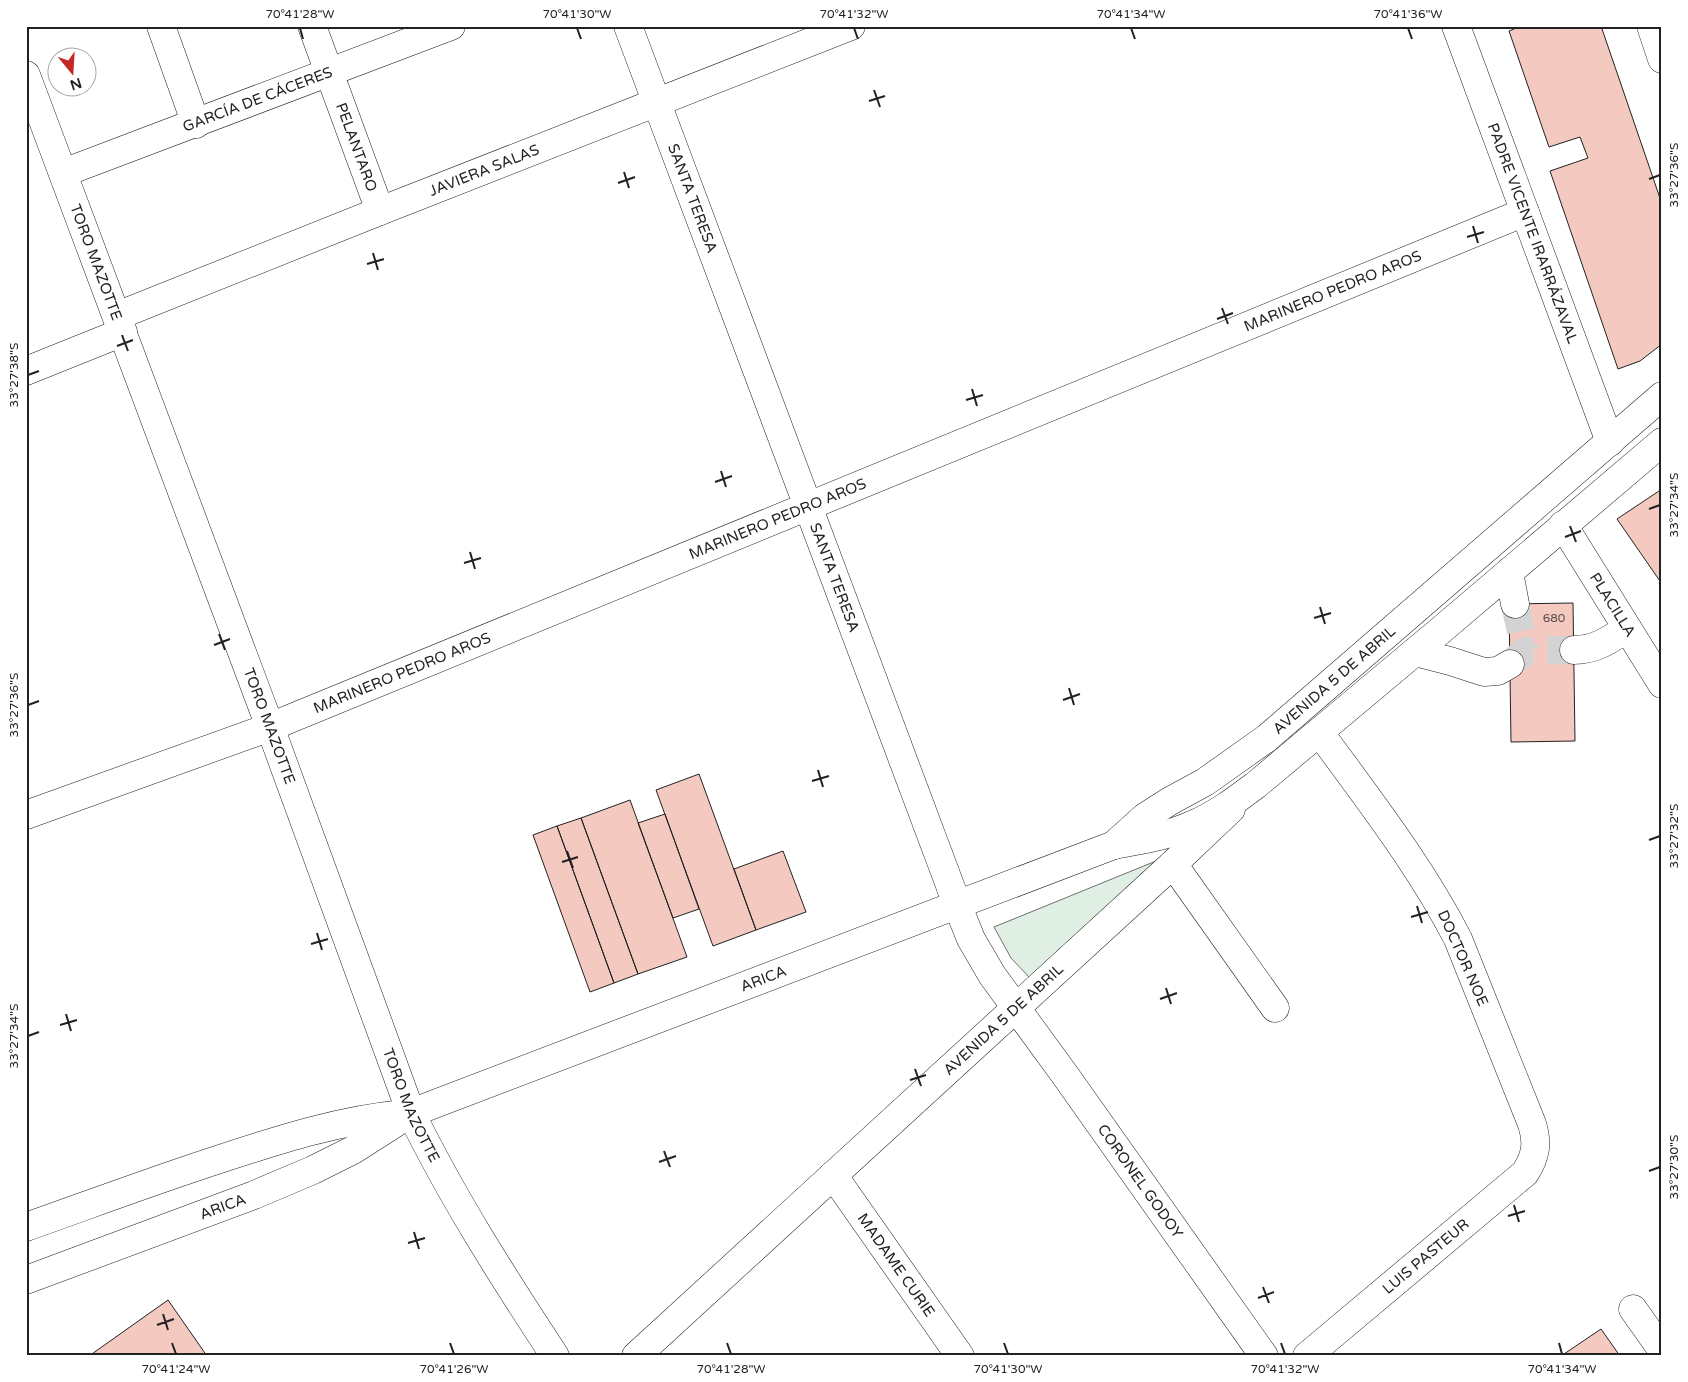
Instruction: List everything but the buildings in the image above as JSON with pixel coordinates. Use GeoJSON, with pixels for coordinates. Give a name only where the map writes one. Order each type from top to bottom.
{"type":"FeatureCollection","features":[{"type":"Feature","properties":{"kind":"street"},"geometry":{"type":"LineString","coordinates":[[161,26],[196,124]]}},
{"type":"Feature","properties":{"kind":"street","name":"PELANTARO"},"geometry":{"type":"LineString","coordinates":[[312,26],[380,211]]}},
{"type":"Feature","properties":{"kind":"street","name":"GARCÍA DE CÁCERES"},"geometry":{"type":"LineString","coordinates":[[64,173],[329,74],[451,26]]}},
{"type":"Feature","properties":{"kind":"street","name":"SANTA TERESA"},"geometry":{"type":"LineString","coordinates":[[628,26],[957,904],[981,958],[1015,1008]]}},
{"type":"Feature","properties":{"kind":"street","name":"JAVIERA SALAS"},"geometry":{"type":"LineString","coordinates":[[26,371],[120,324],[380,211],[852,26]]}},
{"type":"Feature","properties":{"kind":"street","name":"PADRE VICENTE IRARRÁZAVAL"},"geometry":{"type":"LineString","coordinates":[[1456,26],[1610,442]]}},
{"type":"Feature","properties":{"kind":"street"},"geometry":{"type":"LineString","coordinates":[[1651,26],[1662,59]]}},
{"type":"Feature","properties":{"kind":"street","name":"TORO MAZOTTE"},"geometry":{"type":"LineString","coordinates":[[26,76],[35,125],[64,173],[411,1113],[436,1164],[455,1197],[555,1356]]}},
{"type":"Feature","properties":{"kind":"street","name":"MARINERO PEDRO AROS"},"geometry":{"type":"LineString","coordinates":[[26,815],[270,727],[1525,212]]}},
{"type":"Feature","properties":{"kind":"street","name":"AVENIDA 5 DE ABRIL"},"geometry":{"type":"LineString","coordinates":[[1114,845],[1145,817],[1205,782],[1267,738],[1662,396]]}},
{"type":"Feature","properties":{"kind":"street","name":"AVENIDA 5 DE ABRIL"},"geometry":{"type":"LineString","coordinates":[[1114,845],[1158,836],[1192,825],[1228,806],[1320,733],[1662,442]]}},
{"type":"Feature","properties":{"kind":"street","name":"PLACILLA"},"geometry":{"type":"LineString","coordinates":[[1563,525],[1662,684]]}},
{"type":"Feature","properties":{"kind":"street"},"geometry":{"type":"LineString","coordinates":[[1509,572],[1515,604]]}},
{"type":"Feature","properties":{"kind":"street"},"geometry":{"type":"LineString","coordinates":[[1574,650],[1596,647],[1627,628]]}},
{"type":"Feature","properties":{"kind":"street"},"geometry":{"type":"LineString","coordinates":[[1415,652],[1484,672],[1498,671],[1510,664]]}},
{"type":"Feature","properties":{"kind":"street","name":"DOCTOR NOE"},"geometry":{"type":"LineString","coordinates":[[1320,733],[1418,871],[1450,923],[1532,1124],[1536,1138],[1536,1152]]}},
{"type":"Feature","properties":{"kind":"street","name":"AVENIDA 5 DE ABRIL"},"geometry":{"type":"LineString","coordinates":[[636,1356],[1173,864],[1257,784]]}},
{"type":"Feature","properties":{"kind":"street","name":"ARICA"},"geometry":{"type":"LineString","coordinates":[[26,1280],[254,1195],[313,1170],[353,1150],[411,1113],[1114,845]]}},
{"type":"Feature","properties":{"kind":"street"},"geometry":{"type":"LineString","coordinates":[[1173,864],[1275,1008]]}},
{"type":"Feature","properties":{"kind":"street","name":"CORONEL GODOY"},"geometry":{"type":"LineString","coordinates":[[1015,1008],[1264,1356]]}},
{"type":"Feature","properties":{"kind":"street","name":"ARICA"},"geometry":{"type":"LineString","coordinates":[[26,1227],[188,1169],[288,1136],[354,1120],[411,1113]]}},
{"type":"Feature","properties":{"kind":"street","name":"LUIS PASTEUR"},"geometry":{"type":"LineString","coordinates":[[1307,1356],[1525,1173],[1532,1163],[1536,1152]]}},
{"type":"Feature","properties":{"kind":"street","name":"MADAME CURIE"},"geometry":{"type":"LineString","coordinates":[[833,1175],[960,1356]]}},
{"type":"Feature","properties":{"kind":"street"},"geometry":{"type":"LineString","coordinates":[[1633,1309],[1662,1350]]}},
{"type":"Feature","properties":{"kind":"green space"},"geometry":{"type":"Polygon","coordinates":[[[1156,861],[1029,977],[1011,958],[994,927],[1156,861]]]}},
{"type":"Feature","properties":{"kind":"tunnel"},"geometry":{"type":"LineString","coordinates":[[1515,604],[1525,651]]}},
{"type":"Feature","properties":{"kind":"tunnel"},"geometry":{"type":"LineString","coordinates":[[1510,664],[1525,651],[1574,650]]}}]}
